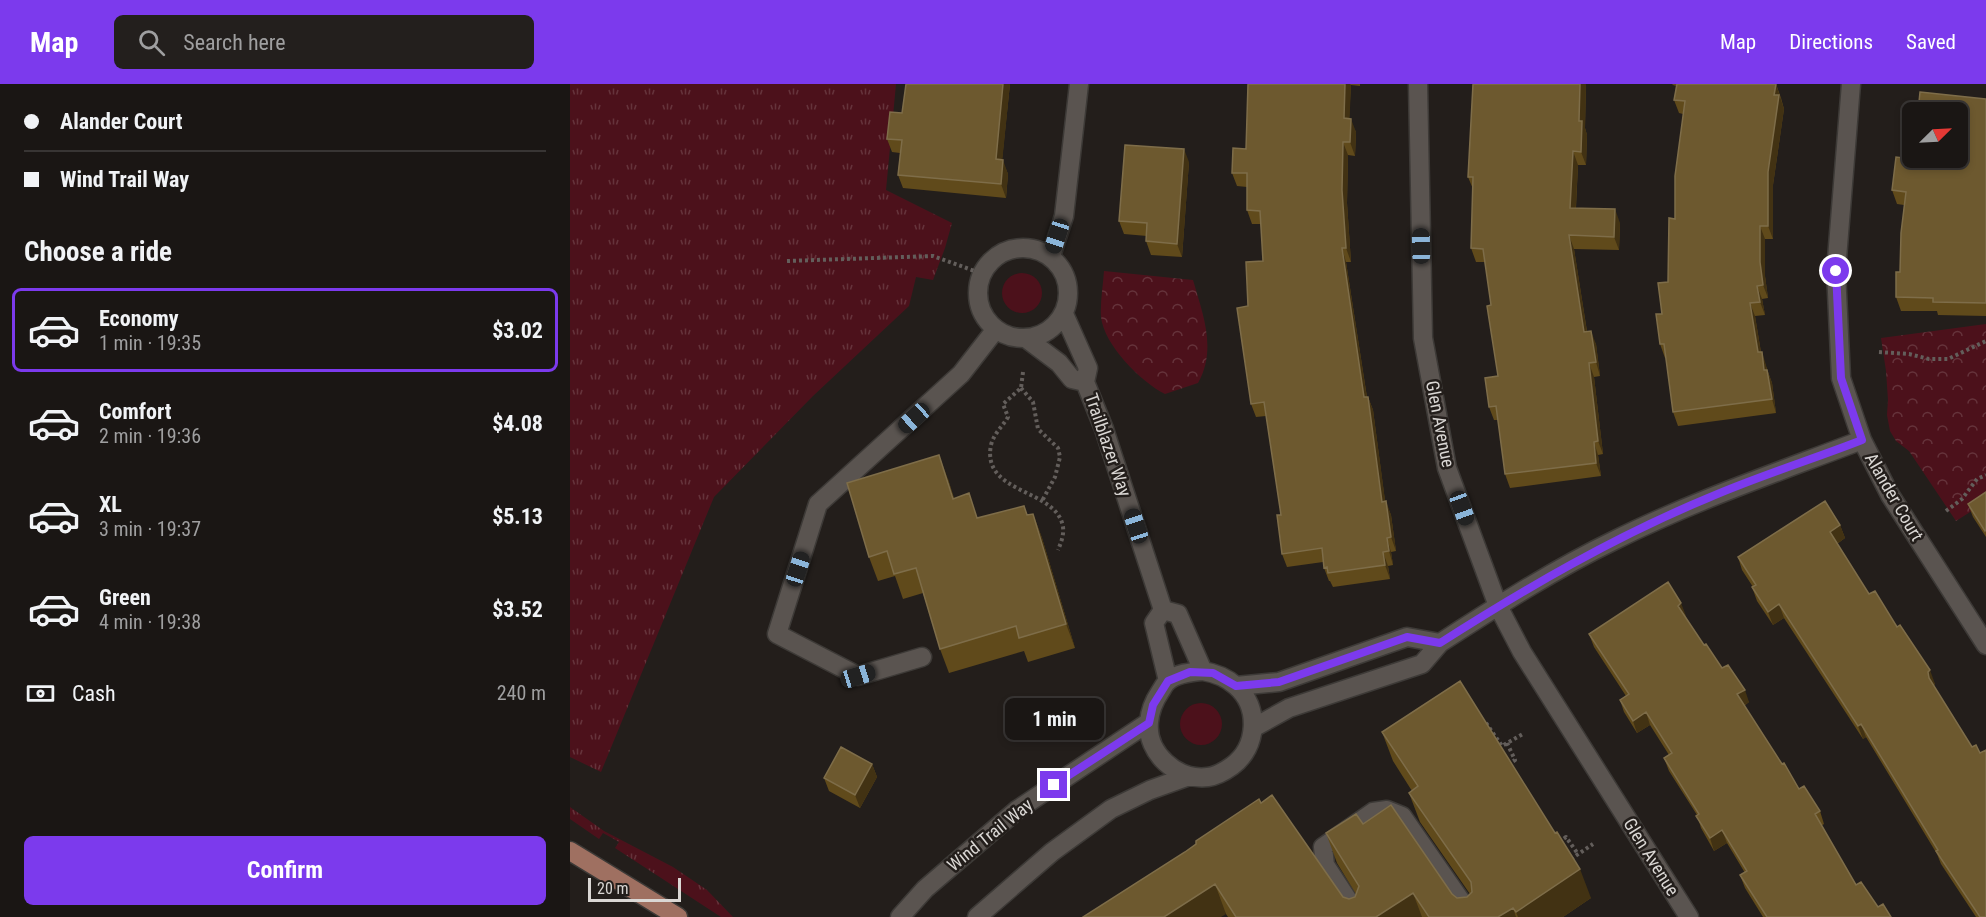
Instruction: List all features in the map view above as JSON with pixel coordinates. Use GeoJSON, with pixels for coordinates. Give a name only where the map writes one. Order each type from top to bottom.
{"type":"FeatureCollection","features":[{"type":"Feature","properties":{"kind":"main road"},"geometry":{"type":"LineString","coordinates":[[570,852],[678,917]]}},
{"type":"Feature","properties":{"kind":"street"},"geometry":{"type":"LineString","coordinates":[[1051,256],[1064,216],[1079,84]]}},
{"type":"Feature","properties":{"kind":"street","name":"Glen Avenue"},"geometry":{"type":"LineString","coordinates":[[1418,84],[1423,338],[1447,468],[1498,606],[1522,652],[1686,916]]}},
{"type":"Feature","properties":{"kind":"street","name":"Alander Court"},"geometry":{"type":"LineString","coordinates":[[1851,84],[1836,271],[1841,378],[1862,440],[1890,495],[1986,645]]}},
{"type":"Feature","properties":{"kind":"street"},"geometry":{"type":"LineString","coordinates":[[1024,247],[1051,256],[1066,276],[1069,302],[1065,314],[1056,324],[1027,339],[1008,336],[996,329],[986,319],[980,306],[978,292],[987,266],[997,256],[1010,249],[1024,247]]}},
{"type":"Feature","properties":{"kind":"street","name":"Trailblazer Way"},"geometry":{"type":"LineString","coordinates":[[1065,314],[1088,368],[1085,382],[1104,429],[1163,610]]}},
{"type":"Feature","properties":{"kind":"street"},"geometry":{"type":"LineString","coordinates":[[922,657],[858,676],[777,634],[818,504],[962,374],[996,329]]}},
{"type":"Feature","properties":{"kind":"street","name":"Trailblazer Way"},"geometry":{"type":"LineString","coordinates":[[1027,339],[1059,363],[1072,379],[1085,382]]}},
{"type":"Feature","properties":{"kind":"street"},"geometry":{"type":"LineString","coordinates":[[1253,728],[1289,708],[1422,664],[1440,643],[1498,606],[1611,542],[1709,497],[1862,440]]}},
{"type":"Feature","properties":{"kind":"street"},"geometry":{"type":"LineString","coordinates":[[1168,681],[1154,623],[1163,610],[1178,614],[1203,671]]}},
{"type":"Feature","properties":{"kind":"street"},"geometry":{"type":"LineString","coordinates":[[1236,686],[1279,682],[1407,637],[1440,643]]}},
{"type":"Feature","properties":{"kind":"street"},"geometry":{"type":"LineString","coordinates":[[1203,671],[1222,677],[1236,686],[1251,712],[1253,728],[1249,745],[1239,761],[1225,771],[1208,777],[1190,776],[1173,768],[1159,757],[1151,740],[1149,723],[1153,705],[1168,681],[1190,672],[1203,671]]}},
{"type":"Feature","properties":{"kind":"street","name":"Wind Trail Way"},"geometry":{"type":"LineString","coordinates":[[900,917],[925,889],[1017,810],[1149,723]]}},
{"type":"Feature","properties":{"kind":"street"},"geometry":{"type":"LineString","coordinates":[[977,917],[1052,852],[1111,809],[1150,790],[1190,776]]}},
{"type":"Feature","properties":{"kind":"street"},"geometry":{"type":"LineString","coordinates":[[1359,917],[1325,865],[1323,848],[1373,812],[1387,810],[1402,816],[1473,917]]}},
{"type":"Feature","properties":{"kind":"path"},"geometry":{"type":"LineString","coordinates":[[787,261],[933,256],[983,274]]}},
{"type":"Feature","properties":{"kind":"path"},"geometry":{"type":"LineString","coordinates":[[1879,352],[1909,354],[1929,359],[1948,359],[1986,341]]}},
{"type":"Feature","properties":{"kind":"path"},"geometry":{"type":"LineString","coordinates":[[1023,372],[1021,388],[1003,404],[1008,417],[992,442],[991,459],[995,469],[1005,480],[1020,491],[1053,508],[1063,528],[1058,550]]}},
{"type":"Feature","properties":{"kind":"path"},"geometry":{"type":"LineString","coordinates":[[1021,388],[1033,402],[1038,429],[1058,448],[1060,456],[1055,477],[1042,501]]}},
{"type":"Feature","properties":{"kind":"path"},"geometry":{"type":"LineString","coordinates":[[1946,511],[1962,499],[1977,479],[1986,475]]}},
{"type":"Feature","properties":{"kind":"path"},"geometry":{"type":"LineString","coordinates":[[1483,719],[1502,746],[1523,734]]}},
{"type":"Feature","properties":{"kind":"path"},"geometry":{"type":"LineString","coordinates":[[1506,766],[1515,760],[1507,743]]}},
{"type":"Feature","properties":{"kind":"path"},"geometry":{"type":"LineString","coordinates":[[1555,845],[1566,837],[1578,854]]}},
{"type":"Feature","properties":{"kind":"path"},"geometry":{"type":"LineString","coordinates":[[1567,861],[1593,844]]}},
{"type":"Feature","properties":{"kind":"green space"},"geometry":{"type":"Polygon","coordinates":[[[570,84],[896,84],[886,190],[952,223],[933,280],[916,277],[909,306],[813,396],[714,497],[601,772],[570,757],[570,84]]]}},
{"type":"Feature","properties":{"kind":"green space"},"geometry":{"type":"Polygon","coordinates":[[[1104,271],[1193,280],[1204,319],[1207,345],[1204,370],[1198,383],[1165,394],[1145,381],[1116,351],[1101,317],[1104,271]]]}},
{"type":"Feature","properties":{"kind":"green space"},"geometry":{"type":"Polygon","coordinates":[[[1022,273],[1036,279],[1042,293],[1036,307],[1022,313],[1008,307],[1002,293],[1008,279],[1022,273]]]}},
{"type":"Feature","properties":{"kind":"green space"},"geometry":{"type":"Polygon","coordinates":[[[1986,324],[1986,502],[1956,521],[1909,451],[1896,441],[1890,431],[1881,338],[1986,324]]]}},
{"type":"Feature","properties":{"kind":"green space"},"geometry":{"type":"Polygon","coordinates":[[[1201,703],[1216,709],[1222,724],[1216,739],[1201,745],[1186,739],[1180,724],[1186,709],[1201,703]]]}},
{"type":"Feature","properties":{"kind":"green space"},"geometry":{"type":"Polygon","coordinates":[[[570,807],[604,831],[673,867],[707,890],[733,917],[721,917],[615,848],[619,842],[603,833],[599,839],[570,819],[570,807]]]}},
{"type":"Feature","properties":{"kind":"building"},"geometry":{"type":"Polygon","coordinates":[[[906,84],[1003,84],[996,159],[1003,160],[1001,184],[898,175],[902,140],[887,139],[890,112],[902,113],[906,84]]]}},
{"type":"Feature","properties":{"kind":"building"},"geometry":{"type":"Polygon","coordinates":[[[1248,84],[1345,84],[1344,118],[1351,119],[1350,142],[1343,142],[1342,190],[1346,248],[1342,248],[1364,397],[1368,397],[1382,502],[1386,501],[1391,537],[1387,538],[1389,551],[1383,552],[1385,565],[1328,573],[1327,567],[1324,568],[1322,548],[1282,554],[1277,515],[1281,515],[1264,402],[1251,404],[1237,308],[1248,306],[1246,262],[1263,261],[1260,211],[1247,210],[1247,173],[1232,173],[1233,148],[1246,149],[1248,84]]]}},
{"type":"Feature","properties":{"kind":"building"},"geometry":{"type":"Polygon","coordinates":[[[1473,84],[1580,84],[1581,152],[1573,151],[1570,208],[1615,209],[1614,237],[1569,235],[1584,332],[1591,331],[1596,362],[1589,363],[1598,441],[1594,442],[1596,463],[1505,474],[1496,406],[1489,407],[1485,378],[1498,376],[1487,306],[1491,305],[1483,249],[1471,248],[1473,177],[1468,177],[1473,84]]]}},
{"type":"Feature","properties":{"kind":"building"},"geometry":{"type":"Polygon","coordinates":[[[1677,84],[1776,84],[1774,95],[1779,95],[1768,172],[1768,226],[1760,226],[1760,262],[1763,285],[1757,286],[1760,302],[1750,303],[1758,352],[1762,352],[1772,399],[1673,412],[1664,344],[1660,344],[1656,314],[1662,314],[1658,283],[1668,282],[1669,218],[1675,219],[1675,176],[1685,101],[1674,100],[1677,84]]]}},
{"type":"Feature","properties":{"kind":"building"},"geometry":{"type":"Polygon","coordinates":[[[1920,92],[1986,99],[1986,303],[1933,302],[1933,298],[1896,297],[1896,272],[1900,272],[1901,233],[1906,192],[1892,190],[1896,157],[1902,158],[1902,168],[1968,168],[1968,102],[1919,102],[1920,92]]]}},
{"type":"Feature","properties":{"kind":"building"},"geometry":{"type":"Polygon","coordinates":[[[1125,145],[1184,149],[1177,244],[1146,241],[1147,223],[1119,221],[1125,145]]]}},
{"type":"Feature","properties":{"kind":"building"},"geometry":{"type":"Polygon","coordinates":[[[939,455],[953,499],[969,493],[977,518],[1024,506],[1027,515],[1033,514],[1066,624],[1019,638],[1016,626],[940,649],[916,568],[894,574],[887,551],[869,557],[847,483],[939,455]]]}},
{"type":"Feature","properties":{"kind":"building"},"geometry":{"type":"Polygon","coordinates":[[[1986,492],[1986,530],[1985,531],[1968,504],[1986,492]]]}},
{"type":"Feature","properties":{"kind":"building"},"geometry":{"type":"Polygon","coordinates":[[[1825,501],[1840,525],[1830,532],[1869,594],[1875,591],[1897,627],[1900,625],[1930,670],[1929,678],[1972,747],[1976,745],[1980,753],[1986,750],[1986,917],[1980,917],[1936,851],[1938,850],[1861,724],[1858,726],[1779,604],[1768,612],[1752,587],[1756,585],[1738,557],[1825,501]]]}},
{"type":"Feature","properties":{"kind":"building"},"geometry":{"type":"Polygon","coordinates":[[[1668,582],[1681,603],[1678,606],[1704,645],[1706,644],[1722,668],[1728,665],[1745,690],[1737,694],[1799,789],[1804,786],[1820,811],[1815,814],[1856,885],[1861,882],[1878,907],[1883,904],[1891,917],[1767,917],[1740,875],[1747,871],[1722,830],[1710,838],[1696,816],[1699,814],[1664,758],[1672,753],[1646,712],[1633,721],[1620,700],[1629,694],[1589,634],[1668,582]]]}},
{"type":"Feature","properties":{"kind":"building"},"geometry":{"type":"Polygon","coordinates":[[[1460,681],[1580,869],[1516,912],[1513,908],[1498,917],[1429,917],[1413,893],[1376,917],[1236,917],[1215,884],[1164,917],[1083,917],[1185,852],[1196,844],[1196,841],[1259,799],[1261,803],[1272,795],[1343,897],[1349,899],[1355,897],[1359,886],[1326,833],[1356,814],[1363,824],[1391,805],[1452,894],[1457,898],[1467,897],[1472,892],[1471,882],[1409,793],[1418,786],[1382,732],[1460,681]]]}},
{"type":"Feature","properties":{"kind":"building"},"geometry":{"type":"Polygon","coordinates":[[[841,747],[872,764],[855,795],[824,778],[841,747]]]}},
{"type":"Feature","properties":{"kind":"route"},"geometry":{"type":"LineString","coordinates":[[1054,785],[1149,723],[1153,705],[1168,681],[1178,676],[1203,671],[1222,677],[1236,686],[1279,682],[1407,637],[1440,643],[1498,606],[1611,542],[1709,497],[1862,440],[1841,378],[1836,271]]}}]}
